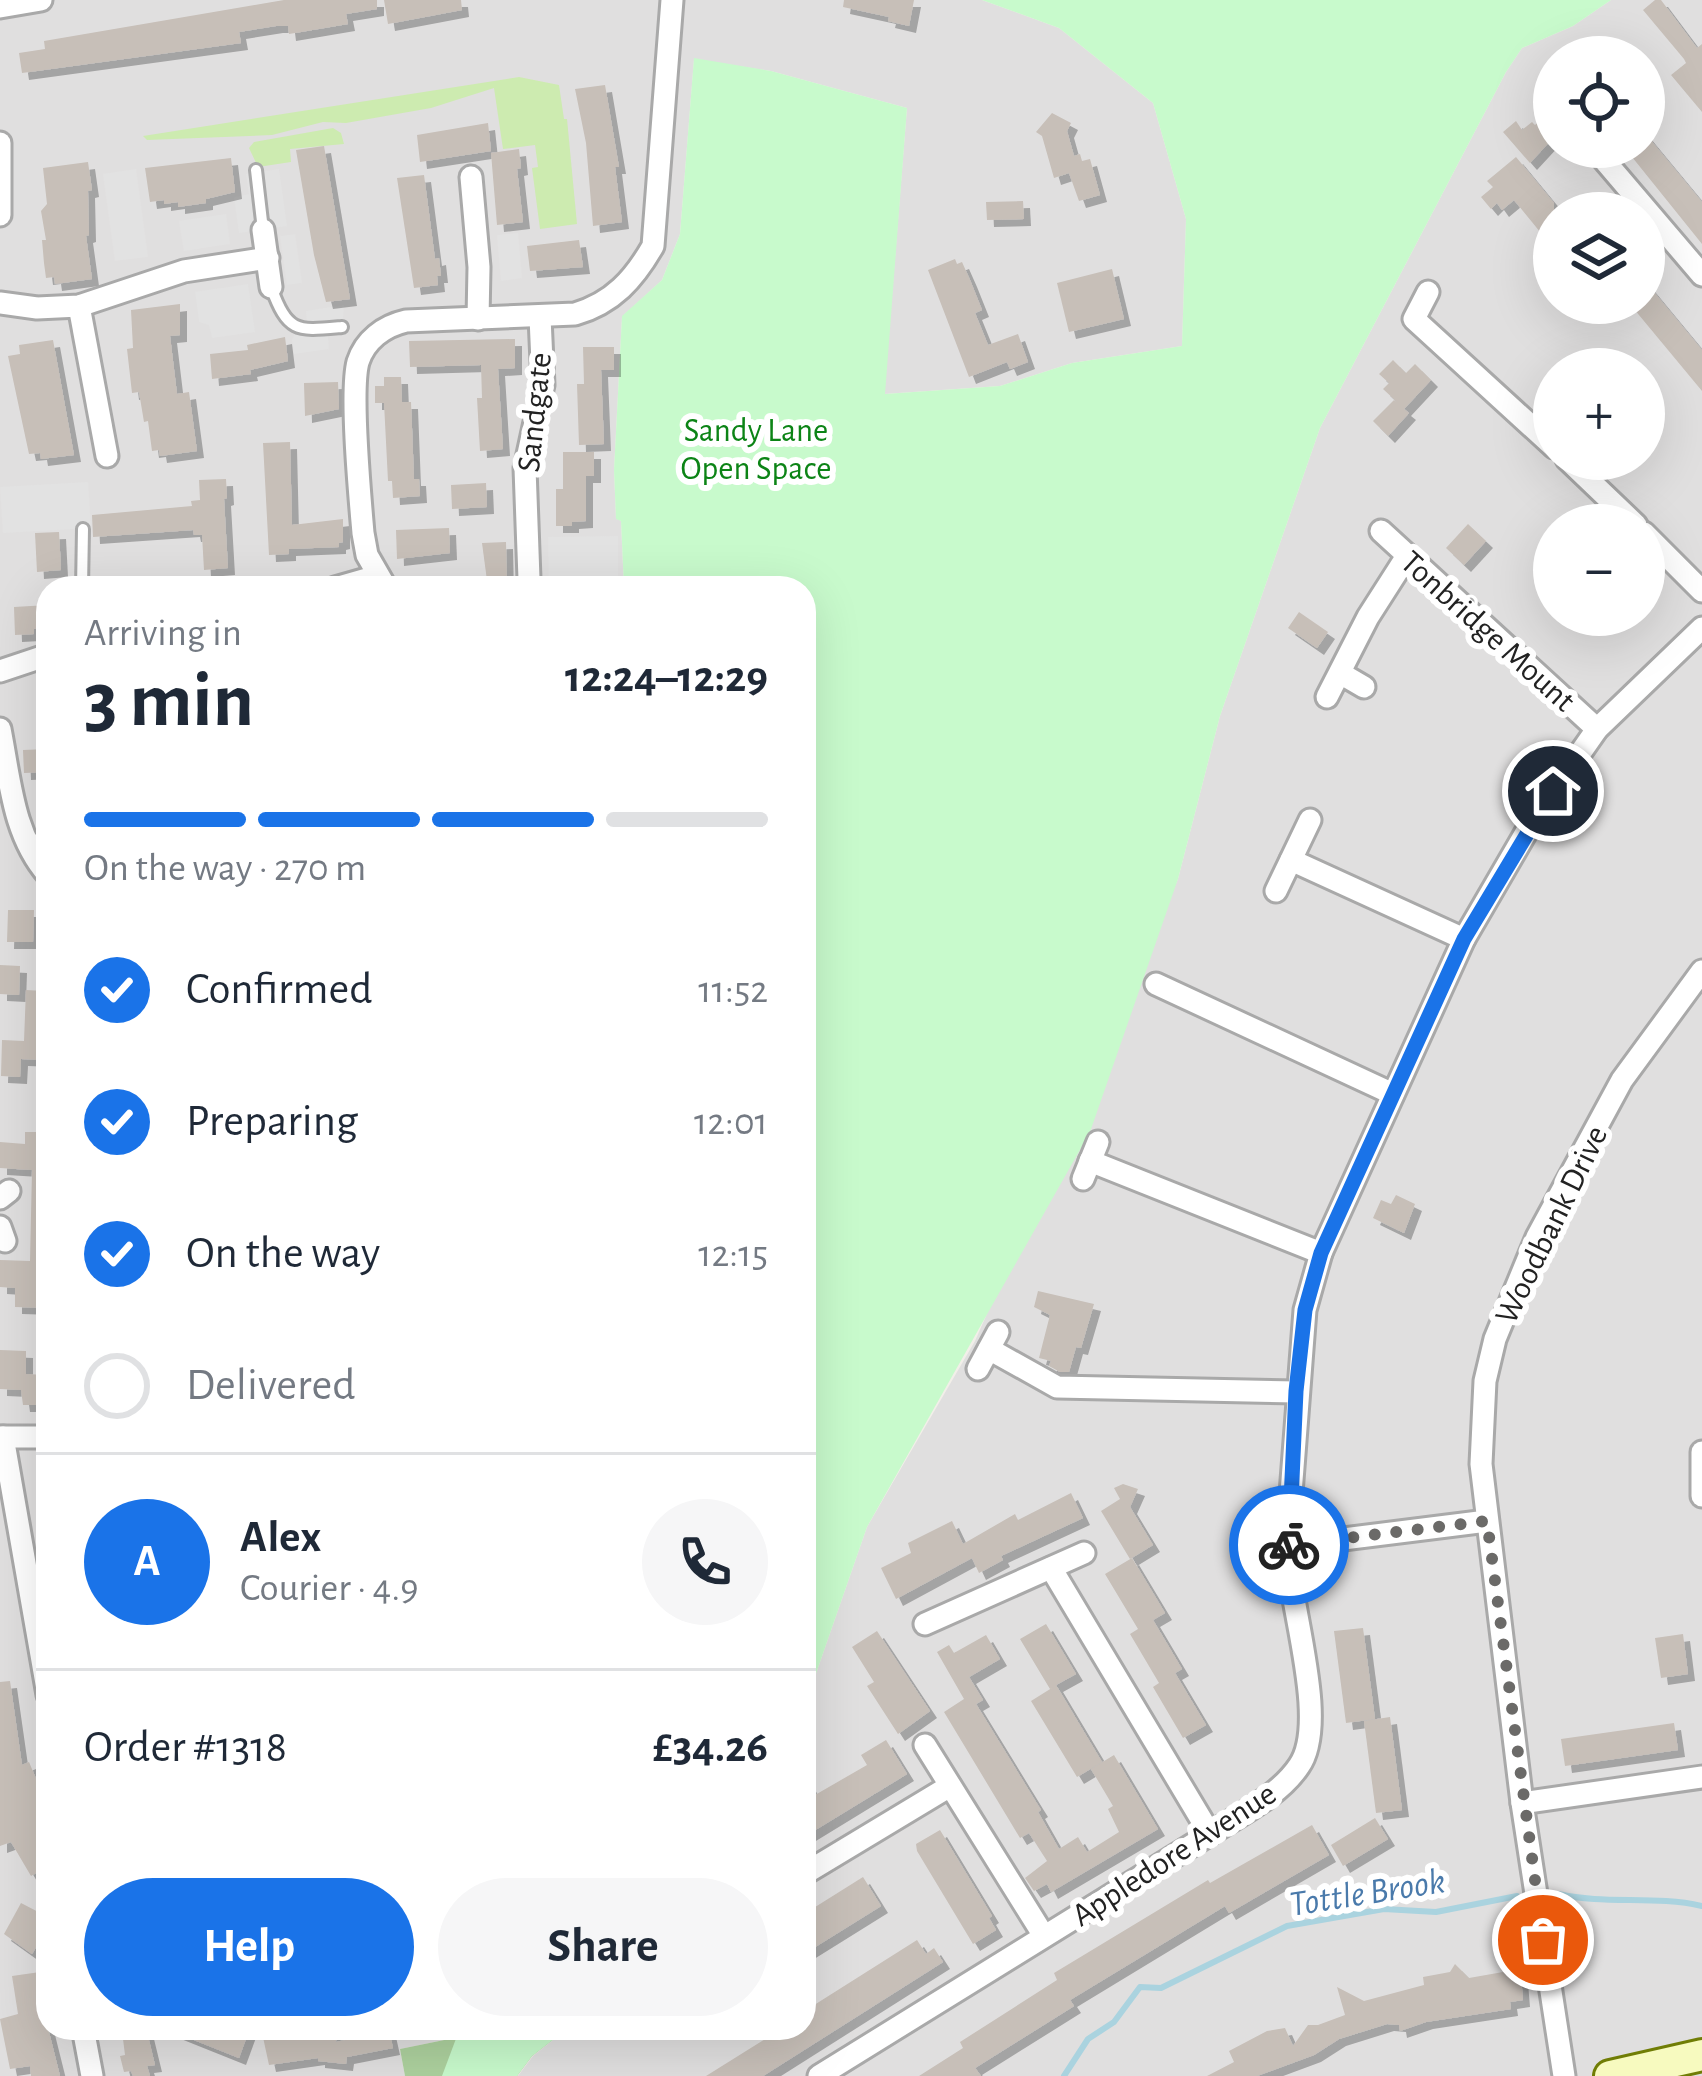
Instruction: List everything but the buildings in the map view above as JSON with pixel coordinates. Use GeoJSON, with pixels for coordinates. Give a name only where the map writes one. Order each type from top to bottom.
{"type":"FeatureCollection","features":[{"type":"Feature","properties":{"kind":"street"},"geometry":{"type":"LineString","coordinates":[[0,7],[41,0]]}},
{"type":"Feature","properties":{"kind":"street"},"geometry":{"type":"LineString","coordinates":[[379,576],[363,533],[358,363],[375,336],[396,323],[575,314],[610,299],[631,281],[653,246],[672,0]]}},
{"type":"Feature","properties":{"kind":"street"},"geometry":{"type":"LineString","coordinates":[[0,143],[0,215]]}},
{"type":"Feature","properties":{"kind":"street"},"geometry":{"type":"LineString","coordinates":[[1611,168],[1632,192]]}},
{"type":"Feature","properties":{"kind":"street"},"geometry":{"type":"LineString","coordinates":[[472,177],[478,319]]}},
{"type":"Feature","properties":{"kind":"street"},"geometry":{"type":"LineString","coordinates":[[263,230],[272,286]]}},
{"type":"Feature","properties":{"kind":"street"},"geometry":{"type":"LineString","coordinates":[[1665,231],[1702,275]]}},
{"type":"Feature","properties":{"kind":"street"},"geometry":{"type":"LineString","coordinates":[[0,303],[79,306],[184,271],[268,258]]}},
{"type":"Feature","properties":{"kind":"street"},"geometry":{"type":"LineString","coordinates":[[1428,292],[1414,320],[1533,428]]}},
{"type":"Feature","properties":{"kind":"street"},"geometry":{"type":"LineString","coordinates":[[79,306],[107,456]]}},
{"type":"Feature","properties":{"kind":"street","name":"Sandgate"},"geometry":{"type":"LineString","coordinates":[[529,576],[525,468],[543,385],[540,317]]}},
{"type":"Feature","properties":{"kind":"street"},"geometry":{"type":"LineString","coordinates":[[1589,480],[1614,504]]}},
{"type":"Feature","properties":{"kind":"street","name":"Tonbridge Mount"},"geometry":{"type":"LineString","coordinates":[[1381,531],[1597,729]]}},
{"type":"Feature","properties":{"kind":"street"},"geometry":{"type":"LineString","coordinates":[[1665,554],[1702,591]]}},
{"type":"Feature","properties":{"kind":"street"},"geometry":{"type":"LineString","coordinates":[[1328,698],[1368,617],[1407,556]]}},
{"type":"Feature","properties":{"kind":"street","name":"Appledore Avenue"},"geometry":{"type":"LineString","coordinates":[[819,2076],[1210,1834],[1284,1783],[1301,1765],[1312,1716],[1288,1582],[1287,1546],[1305,1310],[1321,1253],[1464,939],[1532,822],[1597,729],[1702,628]]}},
{"type":"Feature","properties":{"kind":"street"},"geometry":{"type":"LineString","coordinates":[[0,671],[36,659]]}},
{"type":"Feature","properties":{"kind":"street"},"geometry":{"type":"LineString","coordinates":[[1340,673],[1364,687]]}},
{"type":"Feature","properties":{"kind":"street"},"geometry":{"type":"LineString","coordinates":[[0,729],[13,798],[36,837]]}},
{"type":"Feature","properties":{"kind":"street"},"geometry":{"type":"LineString","coordinates":[[1276,891],[1310,820]]}},
{"type":"Feature","properties":{"kind":"street"},"geometry":{"type":"LineString","coordinates":[[1291,860],[1464,939]]}},
{"type":"Feature","properties":{"kind":"street","name":"Woodbank Drive"},"geometry":{"type":"LineString","coordinates":[[1564,2076],[1522,1803],[1487,1521],[1480,1420],[1495,1339],[1537,1237],[1622,1080],[1702,971]]}},
{"type":"Feature","properties":{"kind":"street"},"geometry":{"type":"LineString","coordinates":[[1156,985],[1394,1094]]}},
{"type":"Feature","properties":{"kind":"street"},"geometry":{"type":"LineString","coordinates":[[1091,1161],[1321,1253]]}},
{"type":"Feature","properties":{"kind":"street"},"geometry":{"type":"LineString","coordinates":[[988,1350],[1058,1387],[1296,1391]]}},
{"type":"Feature","properties":{"kind":"street"},"geometry":{"type":"LineString","coordinates":[[36,1437],[2,1437],[36,1628]]}},
{"type":"Feature","properties":{"kind":"street"},"geometry":{"type":"LineString","coordinates":[[1702,1452],[1702,1496]]}},
{"type":"Feature","properties":{"kind":"street"},"geometry":{"type":"LineString","coordinates":[[1287,1546],[1487,1521]]}},
{"type":"Feature","properties":{"kind":"street"},"geometry":{"type":"LineString","coordinates":[[925,1624],[1084,1553]]}},
{"type":"Feature","properties":{"kind":"street"},"geometry":{"type":"LineString","coordinates":[[1051,1568],[1210,1834]]}},
{"type":"Feature","properties":{"kind":"street"},"geometry":{"type":"LineString","coordinates":[[926,1745],[1044,1936]]}},
{"type":"Feature","properties":{"kind":"street"},"geometry":{"type":"LineString","coordinates":[[1522,1803],[1702,1777]]}},
{"type":"Feature","properties":{"kind":"street"},"geometry":{"type":"LineString","coordinates":[[816,1867],[950,1786]]}},
{"type":"Feature","properties":{"kind":"street"},"geometry":{"type":"LineString","coordinates":[[891,2032],[904,2052]]}},
{"type":"Feature","properties":{"kind":"street"},"geometry":{"type":"LineString","coordinates":[[85,2040],[92,2076]]}},
{"type":"Feature","properties":{"kind":"street"},"geometry":{"type":"LineString","coordinates":[[1610,2076],[1702,2055]]}},
{"type":"Feature","properties":{"kind":"lane"},"geometry":{"type":"LineString","coordinates":[[256,170],[263,230]]}},
{"type":"Feature","properties":{"kind":"lane"},"geometry":{"type":"LineString","coordinates":[[272,286],[287,323],[296,328],[342,327]]}},
{"type":"Feature","properties":{"kind":"lane"},"geometry":{"type":"LineString","coordinates":[[82,576],[83,529]]}},
{"type":"Feature","properties":{"kind":"shaded area"},"geometry":{"type":"Polygon","coordinates":[[[0,0],[982,0],[1059,28],[1153,103],[1186,219],[1182,346],[1072,363],[1000,386],[884,394],[907,108],[771,71],[694,59],[680,234],[662,280],[622,317],[614,470],[623,576],[36,576],[36,2040],[444,2040],[400,2049],[405,2076],[0,2076],[0,0]]]}},
{"type":"Feature","properties":{"kind":"shaded area"},"geometry":{"type":"Polygon","coordinates":[[[1611,0],[1702,0],[1702,2076],[518,2076],[553,2040],[816,2040],[816,1674],[867,1527],[975,1341],[1178,879],[1220,716],[1320,428],[1522,48],[1533,43],[1533,168],[1665,168],[1665,36],[1550,36],[1611,0]]]}},
{"type":"Feature","properties":{"kind":"shaded area"},"geometry":{"type":"Polygon","coordinates":[[[136,169],[148,257],[115,261],[103,174],[136,169]]]}},
{"type":"Feature","properties":{"kind":"shaded area"},"geometry":{"type":"Polygon","coordinates":[[[279,169],[287,226],[239,233],[234,197],[249,194],[246,174],[279,169]]]}},
{"type":"Feature","properties":{"kind":"shaded area"},"geometry":{"type":"Polygon","coordinates":[[[226,214],[230,244],[184,251],[179,221],[226,214]]]}},
{"type":"Feature","properties":{"kind":"shaded area"},"geometry":{"type":"Polygon","coordinates":[[[518,233],[522,278],[501,281],[497,235],[518,233]]]}},
{"type":"Feature","properties":{"kind":"shaded area"},"geometry":{"type":"Polygon","coordinates":[[[295,234],[302,283],[287,285],[280,236],[295,234]]]}},
{"type":"Feature","properties":{"kind":"shaded area"},"geometry":{"type":"Polygon","coordinates":[[[248,284],[255,332],[212,338],[209,325],[199,322],[195,292],[248,284]]]}},
{"type":"Feature","properties":{"kind":"shaded area"},"geometry":{"type":"Polygon","coordinates":[[[344,305],[342,332],[328,334],[329,349],[294,354],[292,340],[299,324],[307,323],[306,311],[344,305]]]}},
{"type":"Feature","properties":{"kind":"shaded area"},"geometry":{"type":"Polygon","coordinates":[[[88,482],[91,528],[3,533],[0,487],[88,482]]]}},
{"type":"Feature","properties":{"kind":"shaded area"},"geometry":{"type":"Polygon","coordinates":[[[618,536],[618,576],[549,576],[548,537],[618,536]]]}},
{"type":"Feature","properties":{"kind":"green space","name":"Sandy Lane Open Space"},"geometry":{"type":"Polygon","coordinates":[[[982,0],[1611,0],[1573,26],[1550,36],[1533,36],[1533,43],[1522,48],[1320,428],[1220,716],[1178,879],[1090,1132],[867,1527],[816,1674],[816,576],[623,576],[614,470],[622,316],[662,280],[680,234],[694,58],[771,71],[907,108],[885,394],[1000,386],[1072,363],[1182,346],[1186,219],[1153,103],[1059,28],[982,0]]]}},
{"type":"Feature","properties":{"kind":"green space"},"geometry":{"type":"Polygon","coordinates":[[[519,77],[559,85],[577,224],[540,229],[532,168],[538,167],[535,145],[503,149],[494,88],[431,108],[346,123],[323,122],[272,135],[147,140],[143,136],[519,77]]]}},
{"type":"Feature","properties":{"kind":"green space"},"geometry":{"type":"Polygon","coordinates":[[[333,128],[341,133],[344,144],[290,149],[291,162],[258,167],[249,148],[254,142],[333,128]]]}},
{"type":"Feature","properties":{"kind":"green space"},"geometry":{"type":"Polygon","coordinates":[[[444,2040],[553,2040],[517,2076],[405,2076],[400,2049],[444,2040]]]}},
{"type":"Feature","properties":{"kind":"green space"},"geometry":{"type":"Polygon","coordinates":[[[456,2040],[553,2040],[517,2076],[442,2076],[456,2040]]]}},
{"type":"Feature","properties":{"kind":"waterway","name":"Tottle Brook"},"geometry":{"type":"LineString","coordinates":[[1559,1894],[1702,1906]]}},
{"type":"Feature","properties":{"kind":"waterway","name":"Tottle Brook"},"geometry":{"type":"LineString","coordinates":[[1064,2076],[1088,2039],[1114,2022],[1140,1987],[1161,1988],[1287,1926],[1384,1909],[1436,1912],[1517,1896]]}},
{"type":"Feature","properties":{"kind":"way so far"},"geometry":{"type":"LineString","coordinates":[[1289,1545],[1487,1521],[1543,1940]]}},
{"type":"Feature","properties":{"kind":"route"},"geometry":{"type":"LineString","coordinates":[[1289,1545],[1296,1391],[1305,1310],[1321,1253],[1464,939],[1553,791]]}}]}
